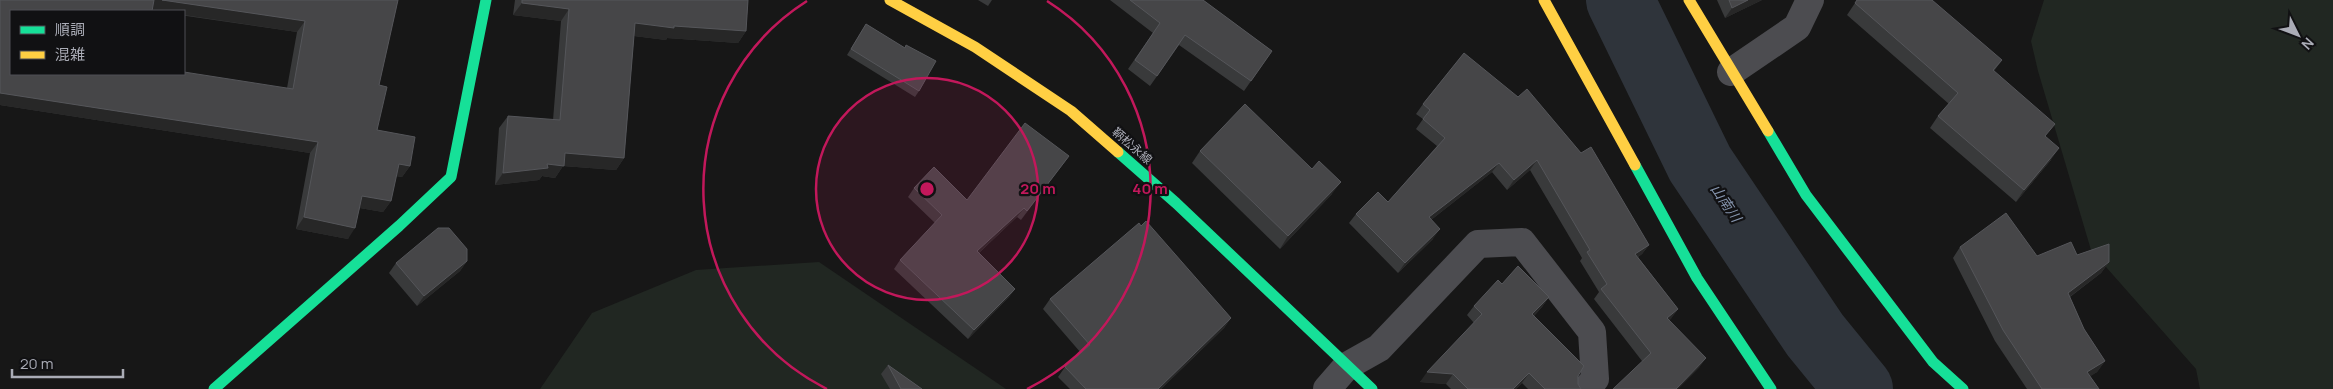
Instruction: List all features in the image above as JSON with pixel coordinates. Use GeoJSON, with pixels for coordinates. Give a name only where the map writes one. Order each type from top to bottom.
{"type":"FeatureCollection","features":[{"type":"Feature","properties":{"kind":"street"},"geometry":{"type":"LineString","coordinates":[[214,389],[399,226],[451,177],[486,0]]}},
{"type":"Feature","properties":{"kind":"street","name":"鞆松永線"},"geometry":{"type":"LineString","coordinates":[[890,0],[975,47],[1071,110],[1176,203],[1372,389]]}},
{"type":"Feature","properties":{"kind":"street"},"geometry":{"type":"LineString","coordinates":[[1544,0],[1697,278],[1771,389]]}},
{"type":"Feature","properties":{"kind":"street"},"geometry":{"type":"LineString","coordinates":[[1688,0],[1806,195],[1933,362],[1963,389]]}},
{"type":"Feature","properties":{"kind":"street"},"geometry":{"type":"LineString","coordinates":[[1731,72],[1797,26],[1810,0]]}},
{"type":"Feature","properties":{"kind":"street"},"geometry":{"type":"LineString","coordinates":[[1327,389],[1347,366],[1379,348],[1478,244],[1522,242],[1592,332],[1595,379],[1586,389]]}},
{"type":"Feature","properties":{"kind":"shaded area"},"geometry":{"type":"Polygon","coordinates":[[[2044,0],[2333,0],[2333,389],[2200,389],[2196,369],[2091,250],[2038,71],[2031,41],[2044,0]]]}},
{"type":"Feature","properties":{"kind":"shaded area"},"geometry":{"type":"Polygon","coordinates":[[[819,262],[1006,389],[540,389],[592,313],[696,270],[819,262]]]}},
{"type":"Feature","properties":{"kind":"building"},"geometry":{"type":"Polygon","coordinates":[[[0,0],[154,0],[152,10],[10,10],[10,75],[185,75],[185,72],[293,89],[305,21],[162,0],[398,0],[379,85],[387,87],[377,130],[415,137],[410,166],[399,164],[391,201],[362,196],[355,228],[304,217],[318,142],[0,93],[0,0]]]}},
{"type":"Feature","properties":{"kind":"building"},"geometry":{"type":"Polygon","coordinates":[[[522,0],[748,0],[746,31],[674,26],[674,28],[635,23],[624,158],[565,153],[564,166],[547,164],[548,168],[503,173],[508,116],[560,120],[569,9],[522,3],[522,0]]]}},
{"type":"Feature","properties":{"kind":"building"},"geometry":{"type":"Polygon","coordinates":[[[1130,0],[1203,0],[1272,51],[1251,81],[1185,35],[1157,76],[1135,60],[1160,23],[1130,0]]]}},
{"type":"Feature","properties":{"kind":"building"},"geometry":{"type":"Polygon","coordinates":[[[1729,0],[1748,0],[1732,8],[1729,0]]]}},
{"type":"Feature","properties":{"kind":"building"},"geometry":{"type":"Polygon","coordinates":[[[1857,0],[1932,0],[2002,60],[1993,70],[2055,124],[2045,136],[2059,148],[2024,190],[1938,116],[1958,93],[1855,3],[1857,0]]]}},
{"type":"Feature","properties":{"kind":"building"},"geometry":{"type":"Polygon","coordinates":[[[866,24],[905,48],[906,45],[936,61],[919,91],[851,49],[866,24]]]}},
{"type":"Feature","properties":{"kind":"building"},"geometry":{"type":"Polygon","coordinates":[[[1464,53],[1518,97],[1527,89],[1581,153],[1591,147],[1649,245],[1635,254],[1678,309],[1667,318],[1706,358],[1676,389],[1613,389],[1651,353],[1601,289],[1607,284],[1587,252],[1590,250],[1537,160],[1514,180],[1499,163],[1429,217],[1440,229],[1405,263],[1356,214],[1378,192],[1388,202],[1445,138],[1423,119],[1430,110],[1423,104],[1464,53]]]}},
{"type":"Feature","properties":{"kind":"building"},"geometry":{"type":"Polygon","coordinates":[[[1245,104],[1312,169],[1319,161],[1341,182],[1288,236],[1200,151],[1245,104]]]}},
{"type":"Feature","properties":{"kind":"building"},"geometry":{"type":"Polygon","coordinates":[[[1025,123],[1069,156],[1027,211],[1024,208],[977,251],[1015,289],[974,330],[900,260],[942,215],[914,188],[934,167],[967,200],[1025,123]]]}},
{"type":"Feature","properties":{"kind":"building"},"geometry":{"type":"Polygon","coordinates":[[[2006,213],[2037,256],[2071,242],[2077,255],[2109,244],[2109,262],[2068,293],[2084,329],[2105,361],[2087,372],[2099,389],[2042,389],[2003,330],[1960,247],[2006,213]]]}},
{"type":"Feature","properties":{"kind":"building"},"geometry":{"type":"Polygon","coordinates":[[[1146,221],[1231,318],[1158,389],[1086,389],[1065,367],[1090,345],[1050,299],[1139,223],[1141,226],[1146,221]]]}},
{"type":"Feature","properties":{"kind":"building"},"geometry":{"type":"Polygon","coordinates":[[[438,228],[449,228],[467,249],[467,261],[424,296],[396,263],[438,228]]]}},
{"type":"Feature","properties":{"kind":"building"},"geometry":{"type":"Polygon","coordinates":[[[1518,266],[1549,297],[1532,314],[1584,366],[1578,376],[1578,384],[1581,389],[1545,389],[1529,373],[1513,389],[1468,389],[1453,374],[1427,372],[1482,314],[1474,306],[1498,280],[1502,284],[1518,266]]]}},
{"type":"Feature","properties":{"kind":"building"},"geometry":{"type":"Polygon","coordinates":[[[888,365],[922,389],[901,389],[888,365]]]}},
{"type":"Feature","properties":{"kind":"waterway","name":"山南川"},"geometry":{"type":"LineString","coordinates":[[1620,0],[1700,164],[1815,335],[1859,389]]}},
{"type":"Feature","properties":{"kind":"traffic: fast"},"geometry":{"type":"LineString","coordinates":[[214,389],[399,226],[451,177],[486,0]]}},
{"type":"Feature","properties":{"kind":"traffic: fast"},"geometry":{"type":"LineString","coordinates":[[1768,131],[1806,195],[1933,362],[1963,389]]}},
{"type":"Feature","properties":{"kind":"traffic: fast"},"geometry":{"type":"LineString","coordinates":[[1118,152],[1176,203],[1372,389]]}},
{"type":"Feature","properties":{"kind":"traffic: fast"},"geometry":{"type":"LineString","coordinates":[[1635,165],[1697,278],[1771,389]]}},
{"type":"Feature","properties":{"kind":"traffic: slow"},"geometry":{"type":"LineString","coordinates":[[890,0],[975,47],[1071,111],[1118,152]]}},
{"type":"Feature","properties":{"kind":"traffic: slow"},"geometry":{"type":"LineString","coordinates":[[1544,0],[1635,165]]}},
{"type":"Feature","properties":{"kind":"traffic: slow"},"geometry":{"type":"LineString","coordinates":[[1689,0],[1768,131]]}}]}
